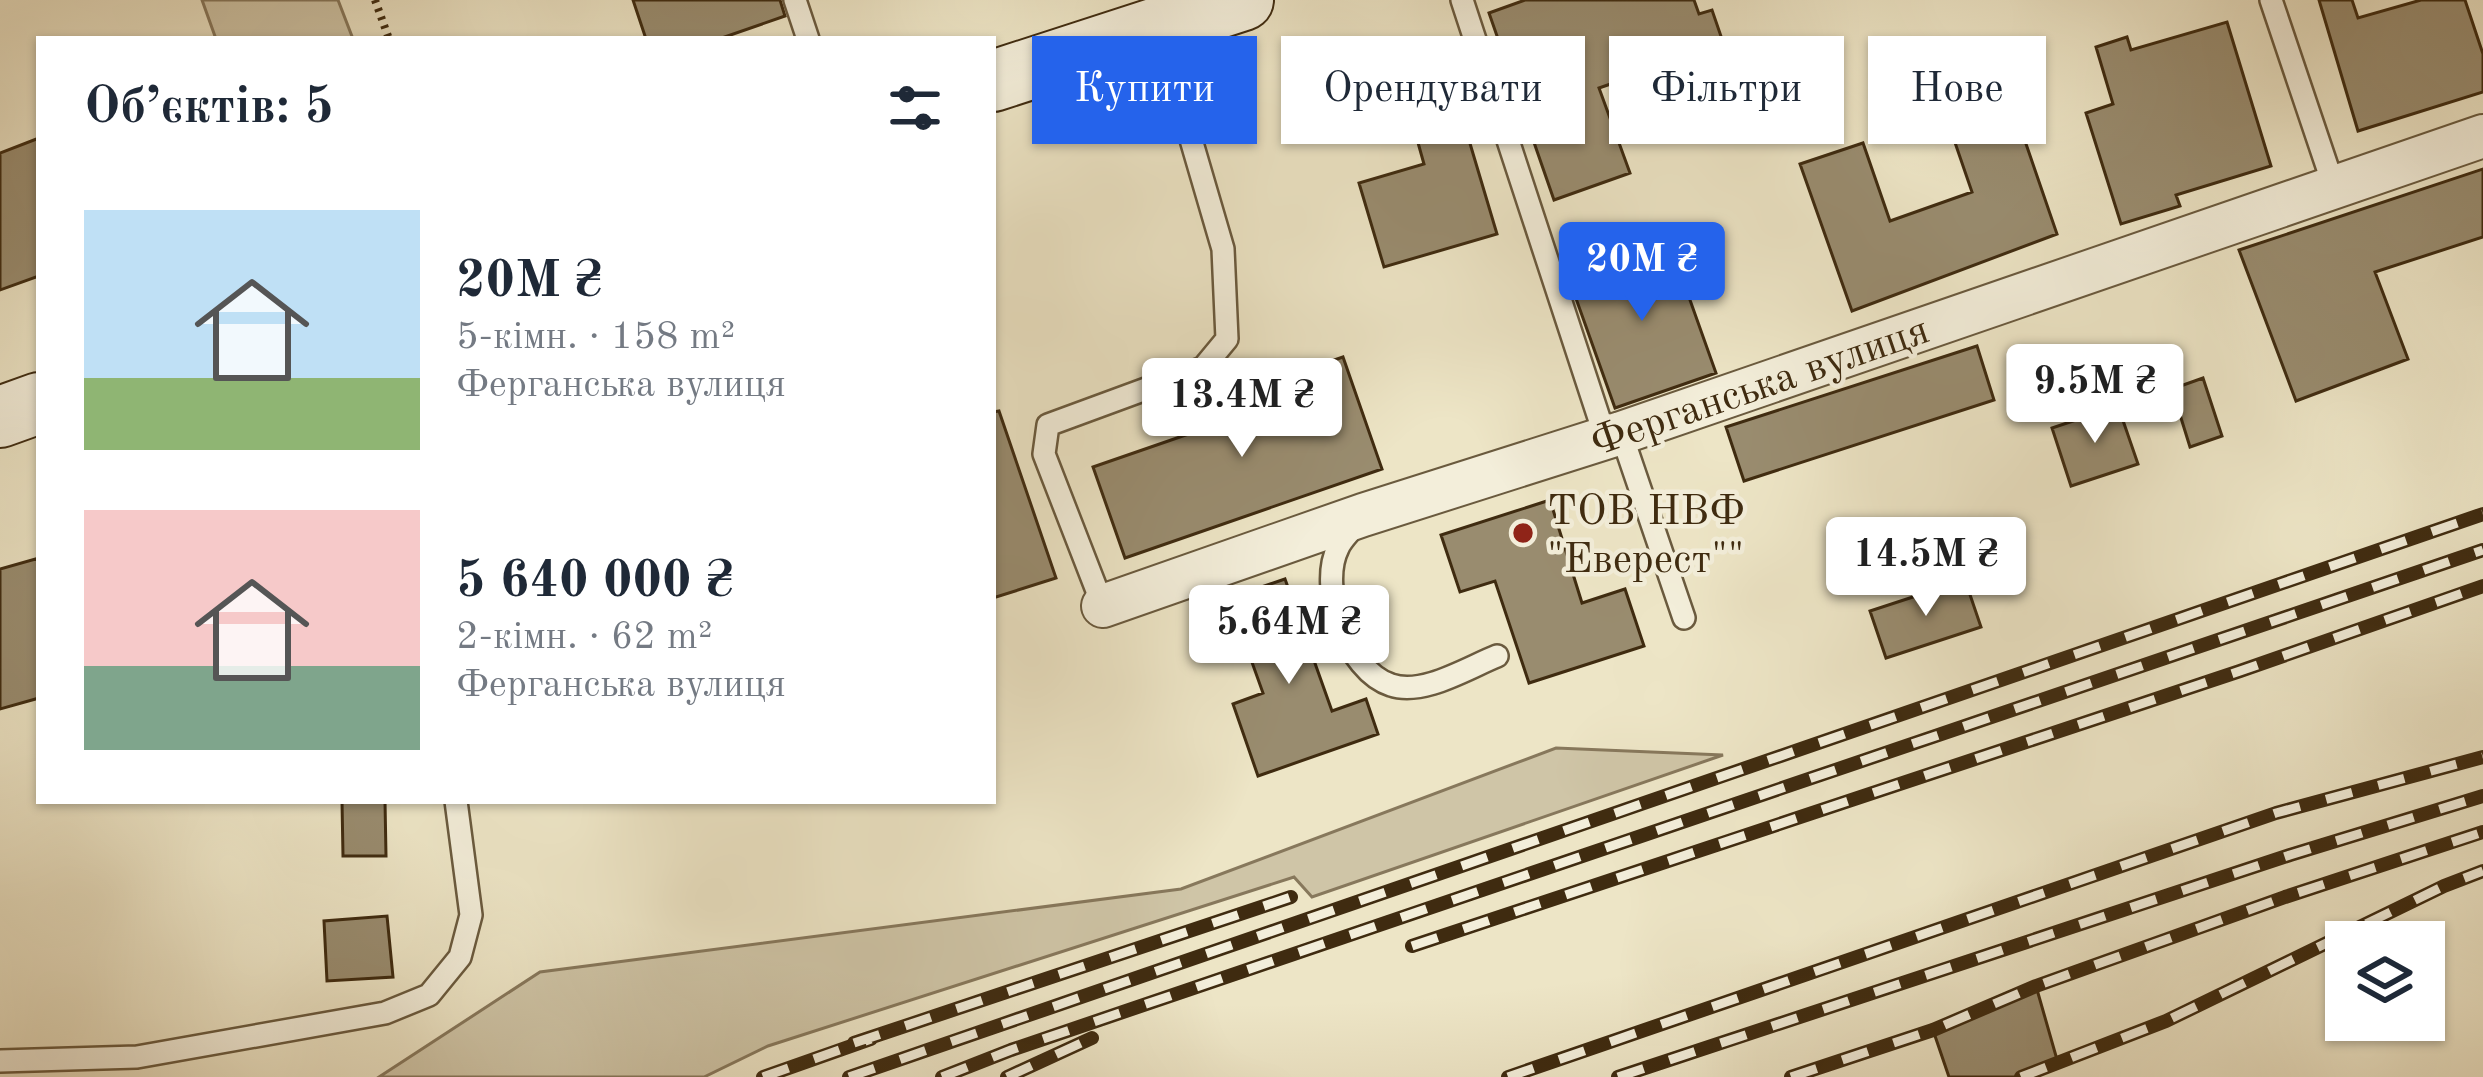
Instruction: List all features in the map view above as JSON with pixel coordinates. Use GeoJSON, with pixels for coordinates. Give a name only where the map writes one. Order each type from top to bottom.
{"type":"FeatureCollection","features":[{"type":"Feature","properties":{"kind":"main road"},"geometry":{"type":"LineString","coordinates":[[996,80],[1243,0]]}},
{"type":"Feature","properties":{"kind":"main road"},"geometry":{"type":"LineString","coordinates":[[0,417],[36,405]]}},
{"type":"Feature","properties":{"kind":"street","name":"Ферганська вулиця"},"geometry":{"type":"LineString","coordinates":[[1102,606],[2483,136]]}},
{"type":"Feature","properties":{"kind":"lane"},"geometry":{"type":"LineString","coordinates":[[795,0],[807,36]]}},
{"type":"Feature","properties":{"kind":"lane"},"geometry":{"type":"LineString","coordinates":[[1462,0],[1600,421],[1621,433],[1684,618]]}},
{"type":"Feature","properties":{"kind":"lane"},"geometry":{"type":"LineString","coordinates":[[2271,0],[2334,187]]}},
{"type":"Feature","properties":{"kind":"lane"},"geometry":{"type":"LineString","coordinates":[[1102,606],[1044,454],[1048,425],[1203,368],[1227,339],[1222,249],[1159,29]]}},
{"type":"Feature","properties":{"kind":"lane"},"geometry":{"type":"LineString","coordinates":[[1363,515],[1337,548],[1333,599],[1355,655],[1391,686],[1416,688],[1497,656]]}},
{"type":"Feature","properties":{"kind":"lane"},"geometry":{"type":"LineString","coordinates":[[0,1061],[137,1057],[385,1013],[429,995],[460,957],[471,915],[455,804]]}},
{"type":"Feature","properties":{"kind":"path"},"geometry":{"type":"LineString","coordinates":[[375,0],[387,36]]}},
{"type":"Feature","properties":{"kind":"shaded area"},"geometry":{"type":"Polygon","coordinates":[[[202,0],[338,0],[352,36],[215,36],[202,0]]]}},
{"type":"Feature","properties":{"kind":"shaded area"},"geometry":{"type":"Polygon","coordinates":[[[1556,748],[1723,755],[1312,897],[1294,877],[768,1046],[704,1077],[379,1077],[540,972],[1181,889],[1556,748]]]}},
{"type":"Feature","properties":{"kind":"building"},"geometry":{"type":"Polygon","coordinates":[[[633,0],[780,0],[785,16],[728,36],[645,36],[633,0]]]}},
{"type":"Feature","properties":{"kind":"building"},"geometry":{"type":"Polygon","coordinates":[[[1525,0],[1694,0],[1699,14],[1712,10],[1721,36],[1609,36],[1609,85],[1599,88],[1609,115],[1609,144],[1619,144],[1630,173],[1554,200],[1535,144],[1585,144],[1585,36],[1497,36],[1489,13],[1525,0]]]}},
{"type":"Feature","properties":{"kind":"building"},"geometry":{"type":"Polygon","coordinates":[[[2319,0],[2352,0],[2358,18],[2421,0],[2465,0],[2483,54],[2483,92],[2358,131],[2319,0]]]}},
{"type":"Feature","properties":{"kind":"building"},"geometry":{"type":"Polygon","coordinates":[[[2227,22],[2271,166],[2176,195],[2180,206],[2121,224],[2086,113],[2113,104],[2096,47],[2127,37],[2131,50],[2227,22]]]}},
{"type":"Feature","properties":{"kind":"building"},"geometry":{"type":"Polygon","coordinates":[[[36,139],[36,277],[0,290],[0,153],[36,139]]]}},
{"type":"Feature","properties":{"kind":"building"},"geometry":{"type":"Polygon","coordinates":[[[1863,143],[1890,221],[1972,192],[1955,144],[2026,144],[2057,234],[1852,311],[1800,164],[1863,143]]]}},
{"type":"Feature","properties":{"kind":"building"},"geometry":{"type":"Polygon","coordinates":[[[1418,144],[1470,144],[1497,234],[1384,267],[1359,183],[1424,164],[1418,144]]]}},
{"type":"Feature","properties":{"kind":"building"},"geometry":{"type":"Polygon","coordinates":[[[2483,169],[2483,237],[2375,272],[2408,359],[2296,401],[2239,250],[2483,169]]]}},
{"type":"Feature","properties":{"kind":"building"},"geometry":{"type":"Polygon","coordinates":[[[1669,241],[1716,373],[1615,408],[1568,276],[1669,241]]]}},
{"type":"Feature","properties":{"kind":"building"},"geometry":{"type":"Polygon","coordinates":[[[1977,346],[1994,400],[1744,481],[1726,427],[1977,346]]]}},
{"type":"Feature","properties":{"kind":"building"},"geometry":{"type":"Polygon","coordinates":[[[1343,357],[1382,469],[1125,558],[1093,467],[1229,420],[1221,399],[1343,357]]]}},
{"type":"Feature","properties":{"kind":"building"},"geometry":{"type":"Polygon","coordinates":[[[2203,378],[2222,436],[2190,447],[2172,389],[2203,378]]]}},
{"type":"Feature","properties":{"kind":"building"},"geometry":{"type":"Polygon","coordinates":[[[2118,406],[2138,464],[2071,486],[2052,428],[2118,406]]]}},
{"type":"Feature","properties":{"kind":"building"},"geometry":{"type":"Polygon","coordinates":[[[996,412],[1056,578],[996,597],[996,412]]]}},
{"type":"Feature","properties":{"kind":"building"},"geometry":{"type":"Polygon","coordinates":[[[1550,500],[1582,603],[1625,589],[1644,646],[1529,683],[1495,581],[1460,592],[1441,535],[1550,500]]]}},
{"type":"Feature","properties":{"kind":"building"},"geometry":{"type":"Polygon","coordinates":[[[36,559],[36,699],[0,709],[0,569],[36,559]]]}},
{"type":"Feature","properties":{"kind":"building"},"geometry":{"type":"Polygon","coordinates":[[[1285,579],[1332,711],[1366,699],[1378,734],[1258,776],[1233,704],[1263,693],[1229,598],[1285,579]]]}},
{"type":"Feature","properties":{"kind":"building"},"geometry":{"type":"Polygon","coordinates":[[[1965,580],[1981,627],[1886,658],[1870,611],[1965,580]]]}},
{"type":"Feature","properties":{"kind":"building"},"geometry":{"type":"Polygon","coordinates":[[[342,804],[385,804],[386,856],[343,856],[342,804]]]}},
{"type":"Feature","properties":{"kind":"building"},"geometry":{"type":"Polygon","coordinates":[[[387,916],[393,977],[327,981],[324,921],[387,916]]]}},
{"type":"Feature","properties":{"kind":"building"},"geometry":{"type":"Polygon","coordinates":[[[2036,986],[2058,1063],[2018,1077],[1949,1077],[1933,1030],[2036,986]]]}},
{"type":"Feature","properties":{"kind":"railway"},"geometry":{"type":"LineString","coordinates":[[849,1077],[2483,514]]}},
{"type":"Feature","properties":{"kind":"railway"},"geometry":{"type":"LineString","coordinates":[[942,1077],[2483,550]]}},
{"type":"Feature","properties":{"kind":"railway"},"geometry":{"type":"LineString","coordinates":[[1412,946],[2483,586]]}},
{"type":"Feature","properties":{"kind":"railway"},"geometry":{"type":"LineString","coordinates":[[1508,1077],[2276,813],[2483,757]]}},
{"type":"Feature","properties":{"kind":"railway"},"geometry":{"type":"LineString","coordinates":[[1618,1077],[2483,796]]}},
{"type":"Feature","properties":{"kind":"railway"},"geometry":{"type":"LineString","coordinates":[[1791,1077],[1933,1030],[2036,986],[2285,897],[2483,832]]}},
{"type":"Feature","properties":{"kind":"railway"},"geometry":{"type":"LineString","coordinates":[[2021,1077],[2166,1021],[2483,871]]}},
{"type":"Feature","properties":{"kind":"railway"},"geometry":{"type":"LineString","coordinates":[[854,1043],[1291,897]]}},
{"type":"Feature","properties":{"kind":"railway"},"geometry":{"type":"LineString","coordinates":[[1007,1077],[1092,1038]]}},
{"type":"Feature","properties":{"kind":"railway"},"geometry":{"type":"LineString","coordinates":[[763,1077],[871,1039]]}},
{"type":"Feature","properties":{"kind":"place","name":"ТОВ НВФ \"Еверест\"\""},"geometry":{"type":"Point","coordinates":[1523,533]}}]}
